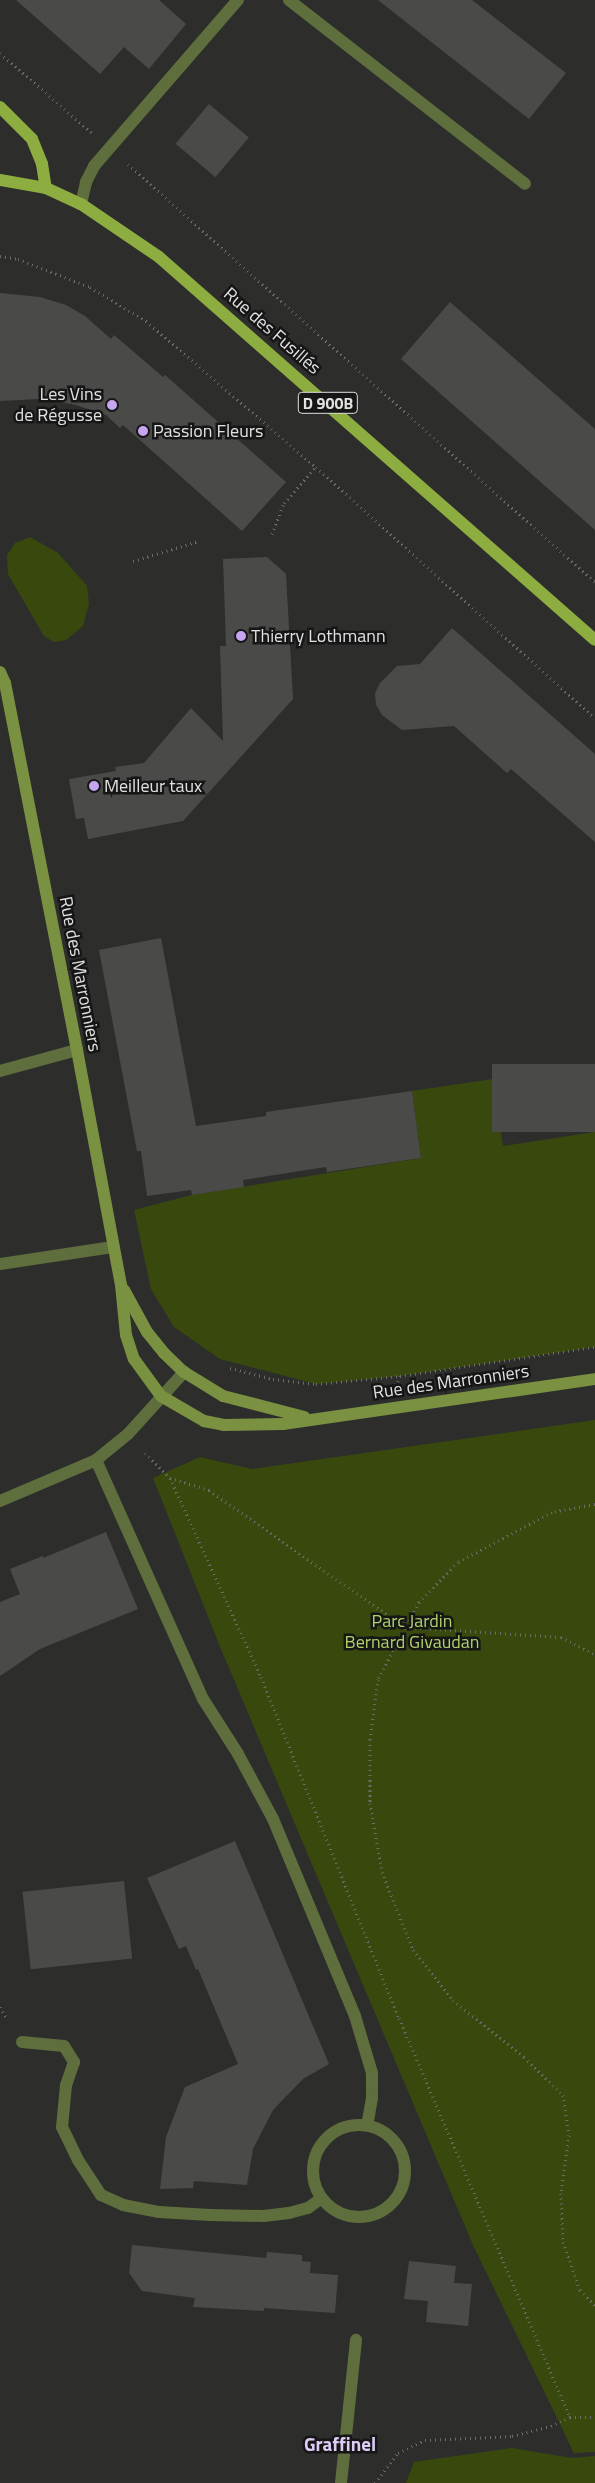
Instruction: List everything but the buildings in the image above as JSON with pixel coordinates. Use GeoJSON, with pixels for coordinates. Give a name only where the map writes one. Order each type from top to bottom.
{"type":"FeatureCollection","features":[{"type":"Feature","properties":{"kind":"main road"},"geometry":{"type":"LineString","coordinates":[[0,107],[32,139],[42,164],[46,188]]}},
{"type":"Feature","properties":{"kind":"main road","name":"Rue des Fusillés"},"geometry":{"type":"LineString","coordinates":[[0,180],[46,188],[81,204],[159,256],[214,302],[595,640]]}},
{"type":"Feature","properties":{"kind":"street"},"geometry":{"type":"LineString","coordinates":[[81,204],[86,182],[94,166],[238,0]]}},
{"type":"Feature","properties":{"kind":"street"},"geometry":{"type":"LineString","coordinates":[[289,0],[525,184]]}},
{"type":"Feature","properties":{"kind":"street","name":"Rue des Marronniers"},"geometry":{"type":"LineString","coordinates":[[0,672],[5,683],[77,1050],[121,1285],[126,1335],[134,1359],[161,1396],[204,1421],[224,1425],[283,1424],[312,1418],[595,1379]]}},
{"type":"Feature","properties":{"kind":"street"},"geometry":{"type":"LineString","coordinates":[[0,1071],[77,1050]]}},
{"type":"Feature","properties":{"kind":"street"},"geometry":{"type":"LineString","coordinates":[[0,1264],[113,1248]]}},
{"type":"Feature","properties":{"kind":"street","name":"Rue des Marronniers"},"geometry":{"type":"LineString","coordinates":[[121,1285],[147,1332],[164,1354],[184,1372],[223,1396],[278,1412],[312,1418]]}},
{"type":"Feature","properties":{"kind":"street"},"geometry":{"type":"LineString","coordinates":[[0,1501],[96,1460],[128,1434],[184,1372]]}},
{"type":"Feature","properties":{"kind":"street"},"geometry":{"type":"LineString","coordinates":[[96,1460],[203,1699],[238,1754],[273,1819],[355,2016],[372,2073],[372,2098],[367,2125]]}},
{"type":"Feature","properties":{"kind":"street"},"geometry":{"type":"LineString","coordinates":[[22,2042],[64,2046],[74,2062],[66,2086],[62,2127],[78,2160],[101,2196],[123,2205],[160,2212],[228,2215],[289,2213],[308,2208],[322,2198]]}},
{"type":"Feature","properties":{"kind":"street"},"geometry":{"type":"LineString","coordinates":[[367,2125],[384,2131],[397,2143],[405,2160],[405,2178],[399,2195],[387,2209],[370,2216],[352,2217],[335,2210],[322,2198],[314,2182],[313,2163],[320,2146],[332,2133],[348,2126],[367,2125]]}},
{"type":"Feature","properties":{"kind":"street"},"geometry":{"type":"LineString","coordinates":[[341,2483],[356,2340]]}},
{"type":"Feature","properties":{"kind":"path"},"geometry":{"type":"LineString","coordinates":[[0,53],[110,148],[595,582]]}},
{"type":"Feature","properties":{"kind":"path"},"geometry":{"type":"LineString","coordinates":[[0,256],[18,259],[90,287],[146,320],[316,467],[595,718]]}},
{"type":"Feature","properties":{"kind":"path"},"geometry":{"type":"LineString","coordinates":[[272,534],[284,503],[316,467]]}},
{"type":"Feature","properties":{"kind":"path"},"geometry":{"type":"LineString","coordinates":[[133,561],[199,541]]}},
{"type":"Feature","properties":{"kind":"path"},"geometry":{"type":"LineString","coordinates":[[228,1368],[273,1380],[316,1384],[400,1376],[595,1347]]}},
{"type":"Feature","properties":{"kind":"path"},"geometry":{"type":"LineString","coordinates":[[392,1408],[400,1376]]}},
{"type":"Feature","properties":{"kind":"path"},"geometry":{"type":"LineString","coordinates":[[128,1434],[170,1478],[261,1677],[403,2027],[570,2417]]}},
{"type":"Feature","properties":{"kind":"path"},"geometry":{"type":"LineString","coordinates":[[170,1478],[209,1490],[405,1627],[561,1636],[595,1654]]}},
{"type":"Feature","properties":{"kind":"path"},"geometry":{"type":"LineString","coordinates":[[595,1504],[552,1512],[458,1562],[419,1602],[378,1679],[370,1740],[370,1804],[382,1872],[413,1950],[453,2000],[524,2057],[563,2095],[569,2135],[561,2194],[563,2242],[580,2290],[595,2305]]}},
{"type":"Feature","properties":{"kind":"path"},"geometry":{"type":"LineString","coordinates":[[375,2483],[398,2453],[425,2440],[512,2436],[551,2426],[570,2417],[595,2417]]}},
{"type":"Feature","properties":{"kind":"green space"},"geometry":{"type":"Polygon","coordinates":[[[30,537],[58,553],[87,586],[89,604],[83,626],[66,640],[54,642],[44,636],[8,574],[7,555],[15,543],[30,537]]]}},
{"type":"Feature","properties":{"kind":"green space"},"geometry":{"type":"Polygon","coordinates":[[[493,1079],[503,1146],[595,1132],[595,1347],[400,1376],[316,1384],[220,1359],[174,1327],[151,1289],[134,1210],[192,1195],[421,1158],[412,1091],[493,1079]]]}},
{"type":"Feature","properties":{"kind":"green space","name":"Parc Jardin Bernard Givaudan"},"geometry":{"type":"Polygon","coordinates":[[[595,1420],[595,2452],[574,2453],[473,2245],[221,1649],[153,1478],[200,1457],[252,1469],[595,1420]]]}},
{"type":"Feature","properties":{"kind":"green space"},"geometry":{"type":"Polygon","coordinates":[[[512,2448],[572,2458],[595,2456],[595,2483],[406,2483],[414,2462],[512,2448]]]}},
{"type":"Feature","properties":{"kind":"place","name":"Les Vins de Régusse"},"geometry":{"type":"Point","coordinates":[112,405]}},
{"type":"Feature","properties":{"kind":"place","name":"Passion Fleurs"},"geometry":{"type":"Point","coordinates":[143,431]}},
{"type":"Feature","properties":{"kind":"place","name":"Thierry Lothmann"},"geometry":{"type":"Point","coordinates":[241,636]}},
{"type":"Feature","properties":{"kind":"place","name":"Meilleur taux"},"geometry":{"type":"Point","coordinates":[94,786]}},
{"type":"Feature","properties":{"kind":"district","name":"Graffinel"},"geometry":{"type":"Point","coordinates":[340,2444]}}]}
